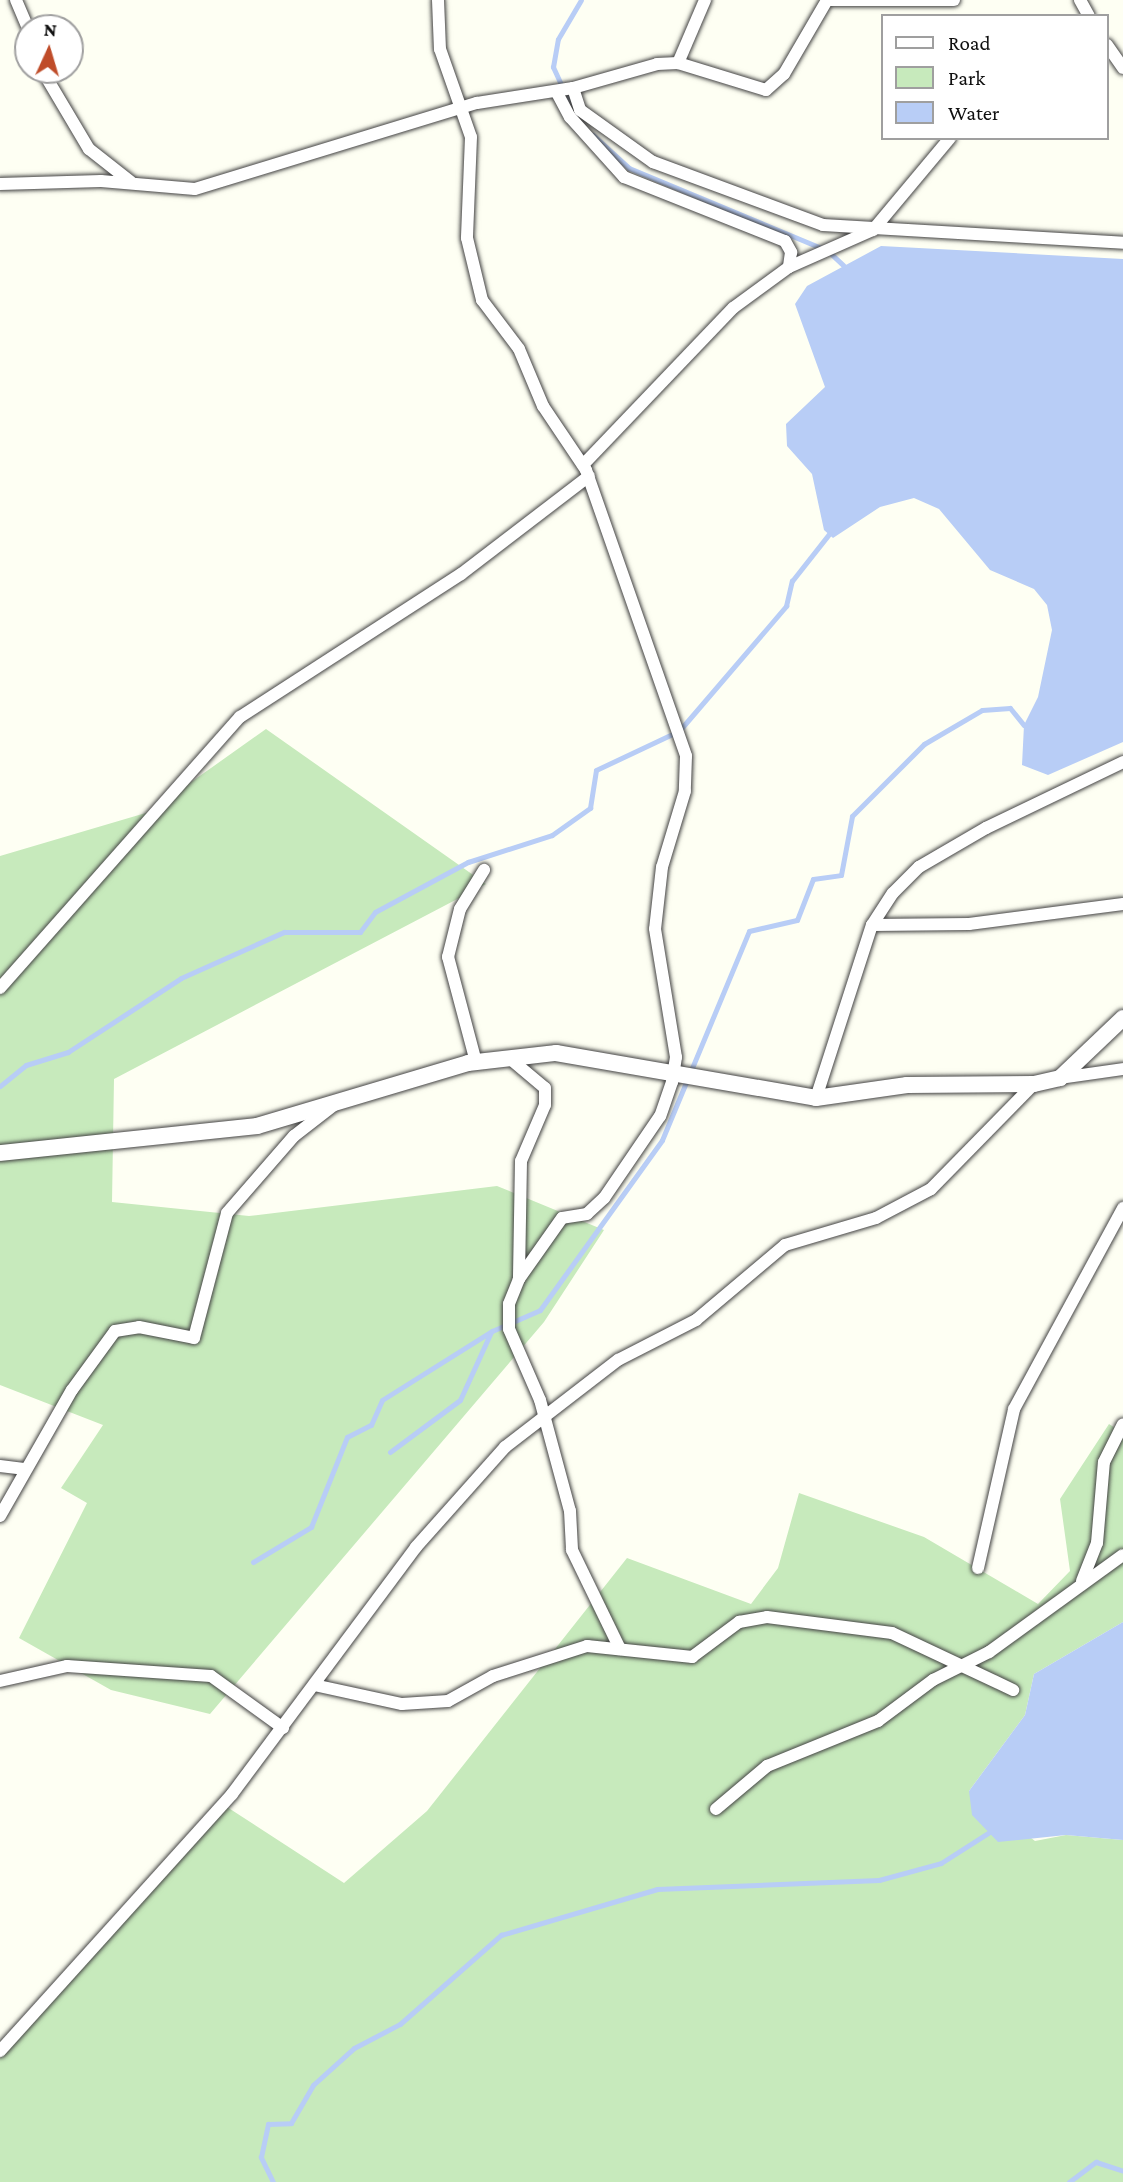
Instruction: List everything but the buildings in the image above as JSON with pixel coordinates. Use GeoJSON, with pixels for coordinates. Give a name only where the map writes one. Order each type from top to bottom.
{"type":"FeatureCollection","features":[{"type":"Feature","properties":{"kind":"street"},"geometry":{"type":"LineString","coordinates":[[438,0],[440,49],[462,109],[473,158],[467,238],[482,300],[519,349],[543,406],[586,471],[686,756],[685,791],[662,867],[655,929],[675,1073],[660,1116],[604,1198],[587,1214],[562,1218],[519,1279]]}},
{"type":"Feature","properties":{"kind":"street"},"geometry":{"type":"LineString","coordinates":[[678,63],[705,0]]}},
{"type":"Feature","properties":{"kind":"street"},"geometry":{"type":"LineString","coordinates":[[0,184],[214,186],[285,156],[462,109],[573,88],[678,63],[766,90],[784,74],[827,0],[954,0]]}},
{"type":"Feature","properties":{"kind":"street"},"geometry":{"type":"LineString","coordinates":[[1109,48],[1123,68]]}},
{"type":"Feature","properties":{"kind":"street"},"geometry":{"type":"LineString","coordinates":[[50,84],[89,149],[135,184]]}},
{"type":"Feature","properties":{"kind":"street"},"geometry":{"type":"LineString","coordinates":[[573,88],[580,110],[653,162],[823,225],[1123,243]]}},
{"type":"Feature","properties":{"kind":"street"},"geometry":{"type":"LineString","coordinates":[[556,90],[569,117],[624,177],[785,241],[789,267]]}},
{"type":"Feature","properties":{"kind":"street"},"geometry":{"type":"LineString","coordinates":[[0,988],[256,703],[346,652],[586,471],[733,308],[789,267],[873,230],[948,140]]}},
{"type":"Feature","properties":{"kind":"street"},"geometry":{"type":"LineString","coordinates":[[816,1098],[872,925],[919,867],[1123,762]]}},
{"type":"Feature","properties":{"kind":"street"},"geometry":{"type":"LineString","coordinates":[[476,1062],[448,957],[460,909],[484,870]]}},
{"type":"Feature","properties":{"kind":"street"},"geometry":{"type":"LineString","coordinates":[[872,925],[969,924],[1123,904]]}},
{"type":"Feature","properties":{"kind":"street"},"geometry":{"type":"LineString","coordinates":[[1060,1078],[1123,1017]]}},
{"type":"Feature","properties":{"kind":"street"},"geometry":{"type":"LineString","coordinates":[[0,1153],[257,1126],[476,1062],[508,1057],[584,1054],[816,1098],[907,1085],[1034,1084],[1123,1069]]}},
{"type":"Feature","properties":{"kind":"street"},"geometry":{"type":"LineString","coordinates":[[508,1057],[545,1088],[545,1105],[521,1161],[519,1279],[509,1329],[541,1415],[570,1511],[572,1549],[620,1649]]}},
{"type":"Feature","properties":{"kind":"street"},"geometry":{"type":"LineString","coordinates":[[0,2051],[283,1728],[416,1547],[541,1415],[618,1360],[696,1320],[785,1245],[876,1218],[931,1189],[1034,1084]]}},
{"type":"Feature","properties":{"kind":"street"},"geometry":{"type":"LineString","coordinates":[[0,1516],[26,1469],[115,1331],[139,1327],[194,1338],[227,1213],[294,1136],[335,1105]]}},
{"type":"Feature","properties":{"kind":"street"},"geometry":{"type":"LineString","coordinates":[[978,1568],[1014,1409],[1123,1208]]}},
{"type":"Feature","properties":{"kind":"street"},"geometry":{"type":"LineString","coordinates":[[1082,1581],[1097,1543],[1104,1462],[1123,1424]]}},
{"type":"Feature","properties":{"kind":"street"},"geometry":{"type":"LineString","coordinates":[[0,1466],[26,1469]]}},
{"type":"Feature","properties":{"kind":"street"},"geometry":{"type":"LineString","coordinates":[[716,1809],[767,1766],[878,1721],[963,1662],[989,1652],[1082,1581],[1123,1555]]}},
{"type":"Feature","properties":{"kind":"street"},"geometry":{"type":"LineString","coordinates":[[314,1685],[402,1704],[448,1700],[542,1658],[587,1646],[692,1657],[739,1622],[767,1617],[892,1633],[963,1662],[1013,1690]]}},
{"type":"Feature","properties":{"kind":"street"},"geometry":{"type":"LineString","coordinates":[[0,1681],[67,1666],[211,1676],[283,1728]]}},
{"type":"Feature","properties":{"kind":"green space"},"geometry":{"type":"Polygon","coordinates":[[[266,729],[486,884],[114,1079],[112,1202],[249,1216],[497,1186],[604,1230],[544,1322],[210,1714],[111,1690],[19,1638],[87,1503],[61,1488],[103,1425],[0,1385],[0,856],[149,812],[266,729]]]}},
{"type":"Feature","properties":{"kind":"green space"},"geometry":{"type":"Polygon","coordinates":[[[1109,1424],[1123,1433],[1123,1622],[1034,1674],[1025,1715],[969,1791],[1035,1841],[1066,1835],[1123,1840],[1123,2182],[0,2182],[0,2058],[227,1807],[344,1883],[427,1811],[627,1558],[751,1604],[778,1568],[799,1493],[924,1537],[1038,1604],[1070,1571],[1060,1499],[1109,1424]]]}},
{"type":"Feature","properties":{"kind":"water"},"geometry":{"type":"Polygon","coordinates":[[[881,246],[1123,259],[1123,742],[1048,775],[1022,765],[1024,725],[1038,697],[1052,630],[1047,605],[1034,589],[990,570],[939,509],[914,498],[880,507],[833,538],[824,530],[812,474],[787,446],[786,424],[825,387],[795,304],[807,286],[881,246]]]}},
{"type":"Feature","properties":{"kind":"water"},"geometry":{"type":"Polygon","coordinates":[[[1123,1622],[1123,1840],[1066,1835],[998,1842],[972,1815],[969,1791],[1025,1715],[1034,1674],[1123,1622]]]}},
{"type":"Feature","properties":{"kind":"waterway"},"geometry":{"type":"LineString","coordinates":[[575,115],[553,67],[558,39],[581,0]]}},
{"type":"Feature","properties":{"kind":"waterway"},"geometry":{"type":"LineString","coordinates":[[593,135],[629,168],[828,251],[843,265]]}},
{"type":"Feature","properties":{"kind":"waterway"},"geometry":{"type":"LineString","coordinates":[[0,1086],[26,1065],[68,1052],[181,978],[284,932],[360,932],[375,912],[468,862],[552,835],[590,808],[596,770],[679,731],[786,606],[792,581],[829,534]]}},
{"type":"Feature","properties":{"kind":"waterway"},"geometry":{"type":"LineString","coordinates":[[253,1562],[311,1527],[347,1437],[371,1425],[382,1400],[492,1331],[540,1310],[662,1140],[749,931],[797,920],[813,879],[841,875],[852,816],[924,744],[982,710],[1010,708],[1024,725]]}},
{"type":"Feature","properties":{"kind":"waterway"},"geometry":{"type":"LineString","coordinates":[[390,1452],[460,1400],[491,1332]]}},
{"type":"Feature","properties":{"kind":"waterway"},"geometry":{"type":"LineString","coordinates":[[273,2182],[261,2157],[268,2124],[291,2123],[313,2085],[354,2048],[400,2024],[501,1935],[657,1889],[879,1880],[941,1863],[988,1833]]}},
{"type":"Feature","properties":{"kind":"waterway"},"geometry":{"type":"LineString","coordinates":[[1069,2182],[1096,2162],[1123,2171]]}}]}
